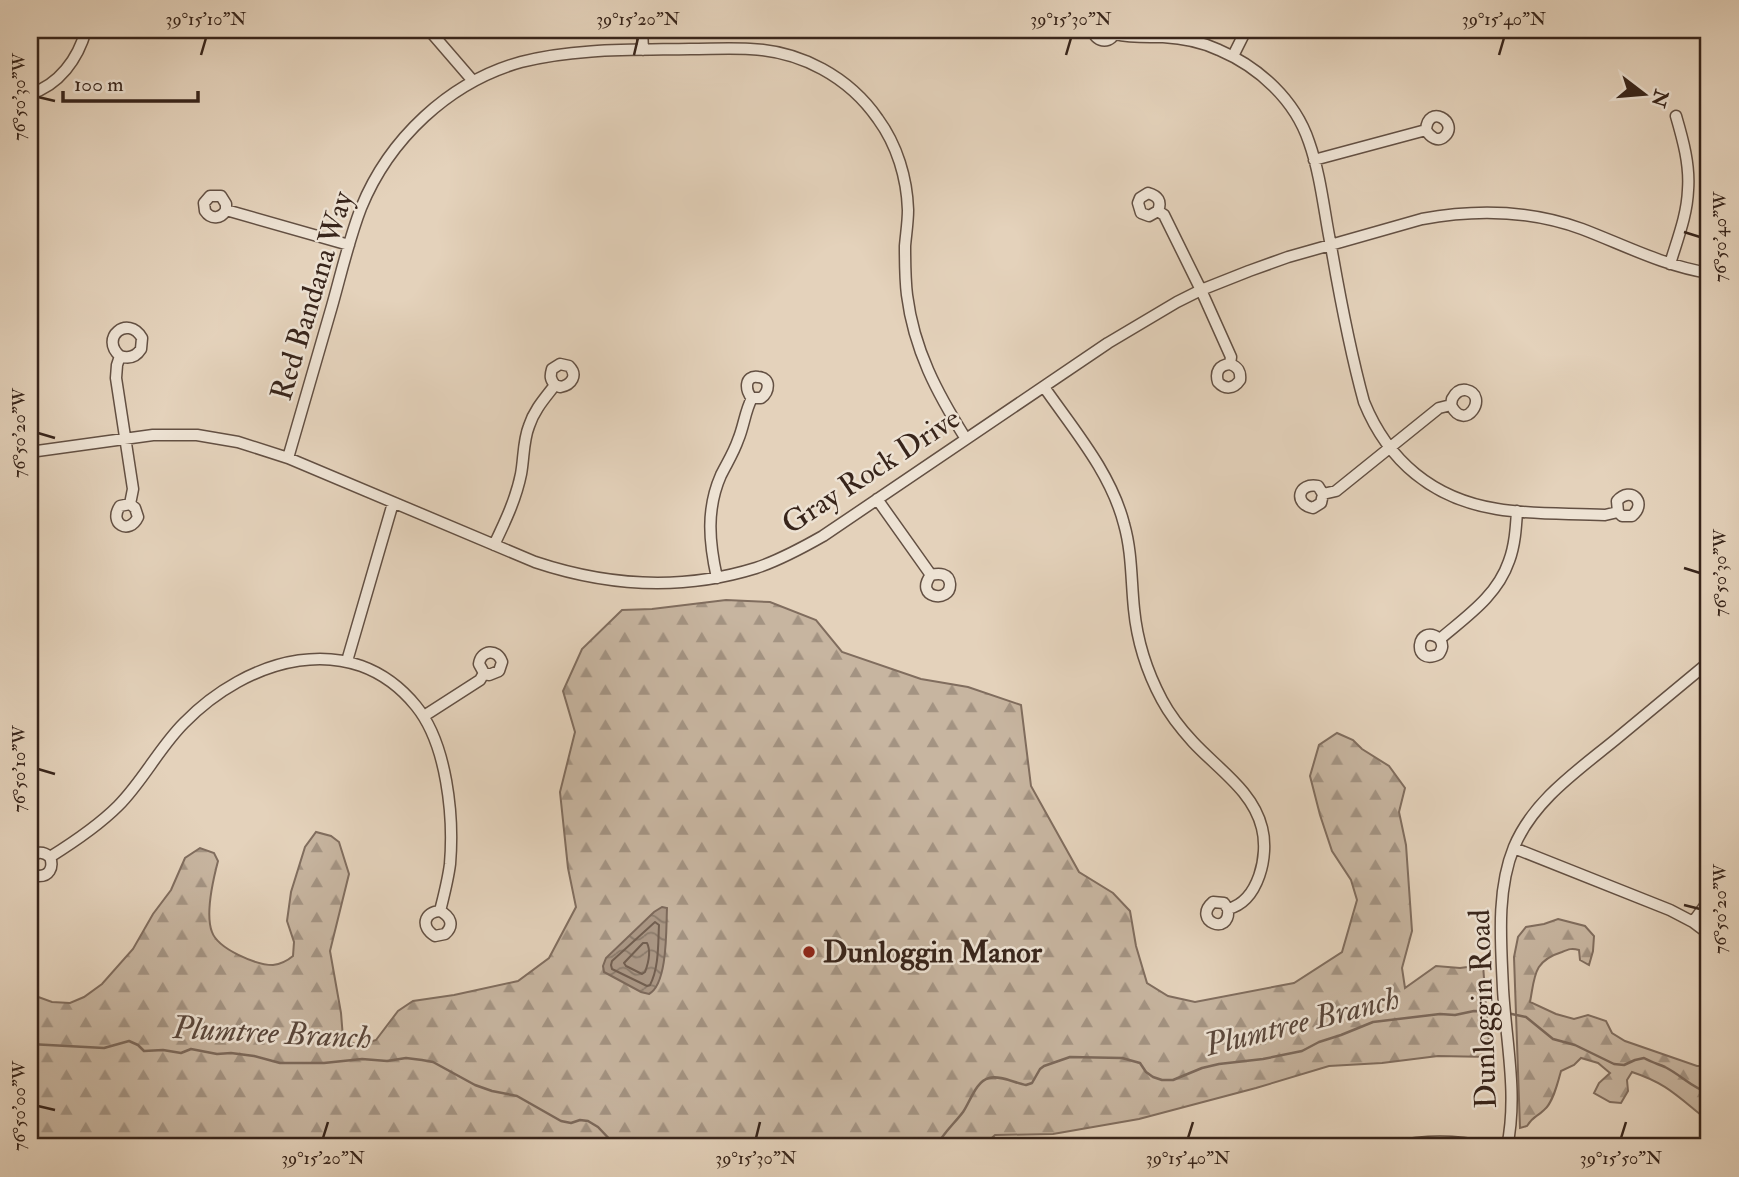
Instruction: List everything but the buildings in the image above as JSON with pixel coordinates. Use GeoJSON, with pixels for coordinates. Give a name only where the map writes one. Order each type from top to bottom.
{"type":"FeatureCollection","features":[{"type":"Feature","properties":{"kind":"street"},"geometry":{"type":"LineString","coordinates":[[30,94],[47,85],[68,67],[80,48],[86,30]]}},
{"type":"Feature","properties":{"kind":"street"},"geometry":{"type":"LineString","coordinates":[[429,30],[473,81]]}},
{"type":"Feature","properties":{"kind":"street"},"geometry":{"type":"LineString","coordinates":[[642,30],[643,50]]}},
{"type":"Feature","properties":{"kind":"street"},"geometry":{"type":"LineString","coordinates":[[1092,30],[1096,37],[1103,41],[1110,39],[1116,32],[1133,37],[1179,38],[1216,48],[1256,71],[1283,97],[1309,142],[1319,178],[1330,245],[1364,402],[1370,418],[1391,449],[1418,477],[1450,496],[1485,507],[1605,515],[1618,512]]}},
{"type":"Feature","properties":{"kind":"street"},"geometry":{"type":"LineString","coordinates":[[1233,56],[1246,30]]}},
{"type":"Feature","properties":{"kind":"street","name":"Red Bandana Way"},"geometry":{"type":"LineString","coordinates":[[288,458],[355,225],[367,196],[394,150],[407,134],[454,92],[473,81],[518,63],[561,54],[643,50],[753,49],[789,55],[832,74],[859,95],[869,107],[894,147],[904,177],[908,211],[906,284],[915,335],[932,382],[967,439]]}},
{"type":"Feature","properties":{"kind":"street"},"geometry":{"type":"LineString","coordinates":[[1670,264],[1688,190],[1686,158],[1676,116]]}},
{"type":"Feature","properties":{"kind":"street"},"geometry":{"type":"LineString","coordinates":[[1314,160],[1426,130]]}},
{"type":"Feature","properties":{"kind":"street"},"geometry":{"type":"LineString","coordinates":[[226,210],[349,245]]}},
{"type":"Feature","properties":{"kind":"street"},"geometry":{"type":"LineString","coordinates":[[1158,211],[1169,223],[1201,290],[1229,351],[1230,364]]}},
{"type":"Feature","properties":{"kind":"street","name":"Gray Rock Drive"},"geometry":{"type":"LineString","coordinates":[[30,452],[153,435],[177,434],[239,442],[288,458],[560,571],[613,581],[665,584],[717,578],[779,559],[823,536],[1131,328],[1201,290],[1249,271],[1330,245],[1445,214],[1504,212],[1579,228],[1670,264],[1709,273]]}},
{"type":"Feature","properties":{"kind":"street"},"geometry":{"type":"LineString","coordinates":[[120,356],[116,378],[133,489],[130,504]]}},
{"type":"Feature","properties":{"kind":"street"},"geometry":{"type":"LineString","coordinates":[[494,545],[516,494],[529,425],[542,401],[555,385]]}},
{"type":"Feature","properties":{"kind":"street"},"geometry":{"type":"LineString","coordinates":[[1044,387],[1095,460],[1116,501],[1129,551],[1137,632],[1151,677],[1162,701],[1193,742],[1249,799],[1258,814],[1264,847],[1259,875],[1254,888],[1243,902],[1228,908]]}},
{"type":"Feature","properties":{"kind":"street"},"geometry":{"type":"LineString","coordinates":[[717,578],[711,552],[712,505],[752,398]]}},
{"type":"Feature","properties":{"kind":"street"},"geometry":{"type":"LineString","coordinates":[[1324,494],[1336,491],[1439,408],[1451,405]]}},
{"type":"Feature","properties":{"kind":"street"},"geometry":{"type":"LineString","coordinates":[[877,499],[931,575]]}},
{"type":"Feature","properties":{"kind":"street"},"geometry":{"type":"LineString","coordinates":[[347,661],[393,503]]}},
{"type":"Feature","properties":{"kind":"street"},"geometry":{"type":"LineString","coordinates":[[1440,639],[1478,607],[1498,584],[1510,558],[1517,511]]}},
{"type":"Feature","properties":{"kind":"street"},"geometry":{"type":"LineString","coordinates":[[50,857],[85,834],[118,806],[182,724],[229,686],[281,664],[318,658],[347,661],[389,680],[424,716],[433,733],[447,790],[450,821],[450,866],[440,911]]}},
{"type":"Feature","properties":{"kind":"street","name":"Dunloggin Road"},"geometry":{"type":"LineString","coordinates":[[1507,1147],[1513,1106],[1501,940],[1507,869],[1514,848],[1523,828],[1547,798],[1570,776],[1709,662]]}},
{"type":"Feature","properties":{"kind":"street"},"geometry":{"type":"LineString","coordinates":[[424,716],[475,685],[484,673]]}},
{"type":"Feature","properties":{"kind":"street"},"geometry":{"type":"LineString","coordinates":[[1514,848],[1670,910],[1709,934]]}},
{"type":"Feature","properties":{"kind":"street"},"geometry":{"type":"LineString","coordinates":[[30,859],[42,852],[50,857],[52,864],[47,875],[37,876],[30,870]]}},
{"type":"Feature","properties":{"kind":"street"},"geometry":{"type":"LineString","coordinates":[[1693,922],[1709,900]]}},
{"type":"Feature","properties":{"kind":"street"},"geometry":{"type":"LineString","coordinates":[[1391,1147],[1442,1140],[1489,1147]]}},
{"type":"Feature","properties":{"kind":"green space"},"geometry":{"type":"Polygon","coordinates":[[[726,600],[770,602],[816,620],[842,652],[921,679],[968,687],[1021,705],[1031,786],[1079,872],[1113,893],[1130,911],[1136,946],[1147,983],[1168,996],[1195,1002],[1294,983],[1342,952],[1357,900],[1351,880],[1332,851],[1310,776],[1319,745],[1337,733],[1353,740],[1389,766],[1405,788],[1399,812],[1406,845],[1412,931],[1402,968],[1405,988],[1436,966],[1460,968],[1483,965],[1490,1057],[1438,1056],[1329,1066],[1139,1119],[1053,1134],[995,1135],[982,1147],[347,1147],[326,1143],[182,1139],[151,1147],[30,1147],[30,994],[52,1002],[70,1003],[102,984],[133,949],[153,914],[171,890],[185,858],[200,848],[214,853],[218,861],[210,907],[212,932],[222,944],[238,955],[273,965],[293,956],[294,942],[287,921],[291,892],[305,847],[316,832],[331,836],[339,842],[349,874],[330,951],[343,1038],[359,1046],[376,1040],[398,1011],[413,1001],[518,981],[549,958],[576,907],[568,868],[560,792],[575,732],[563,691],[582,649],[622,610],[726,600]]]}},
{"type":"Feature","properties":{"kind":"green space"},"geometry":{"type":"Polygon","coordinates":[[[1558,919],[1585,926],[1594,936],[1589,965],[1580,960],[1579,950],[1574,949],[1545,960],[1537,971],[1530,1002],[1574,1019],[1588,1015],[1606,1021],[1612,1033],[1625,1041],[1697,1066],[1709,1066],[1708,1114],[1701,1115],[1661,1085],[1632,1072],[1627,1080],[1628,1091],[1621,1103],[1610,1102],[1594,1093],[1599,1083],[1610,1073],[1598,1063],[1581,1058],[1561,1071],[1547,1107],[1527,1126],[1520,1128],[1514,957],[1518,937],[1526,927],[1558,919]]]}},
{"type":"Feature","properties":{"kind":"water"},"geometry":{"type":"Polygon","coordinates":[[[662,907],[667,908],[665,955],[660,979],[649,994],[604,972],[603,966],[606,958],[662,907]]]}},
{"type":"Feature","properties":{"kind":"waterway","name":"Plumtree Branch"},"geometry":{"type":"LineString","coordinates":[[936,1147],[984,1080],[998,1078],[1026,1085],[1032,1083],[1044,1066],[1070,1057],[1122,1058],[1140,1063],[1153,1077],[1173,1080],[1219,1064],[1302,1051],[1373,1022],[1474,1011],[1500,1012]]}},
{"type":"Feature","properties":{"kind":"waterway","name":"Plumtree Branch"},"geometry":{"type":"LineString","coordinates":[[1507,1013],[1526,1017],[1553,1039],[1575,1045],[1614,1064],[1624,1065],[1644,1058],[1709,1093]]}},
{"type":"Feature","properties":{"kind":"waterway","name":"Plumtree Branch"},"geometry":{"type":"LineString","coordinates":[[30,1044],[104,1048],[129,1041],[144,1051],[181,1053],[191,1049],[254,1056],[280,1063],[324,1063],[362,1059],[387,1061],[406,1058],[422,1060],[433,1062],[475,1085],[517,1096],[561,1121],[588,1121],[598,1127],[617,1147]]}},
{"type":"Feature","properties":{"kind":"place","name":"Dunloggin Manor"},"geometry":{"type":"Point","coordinates":[809,952]}}]}
